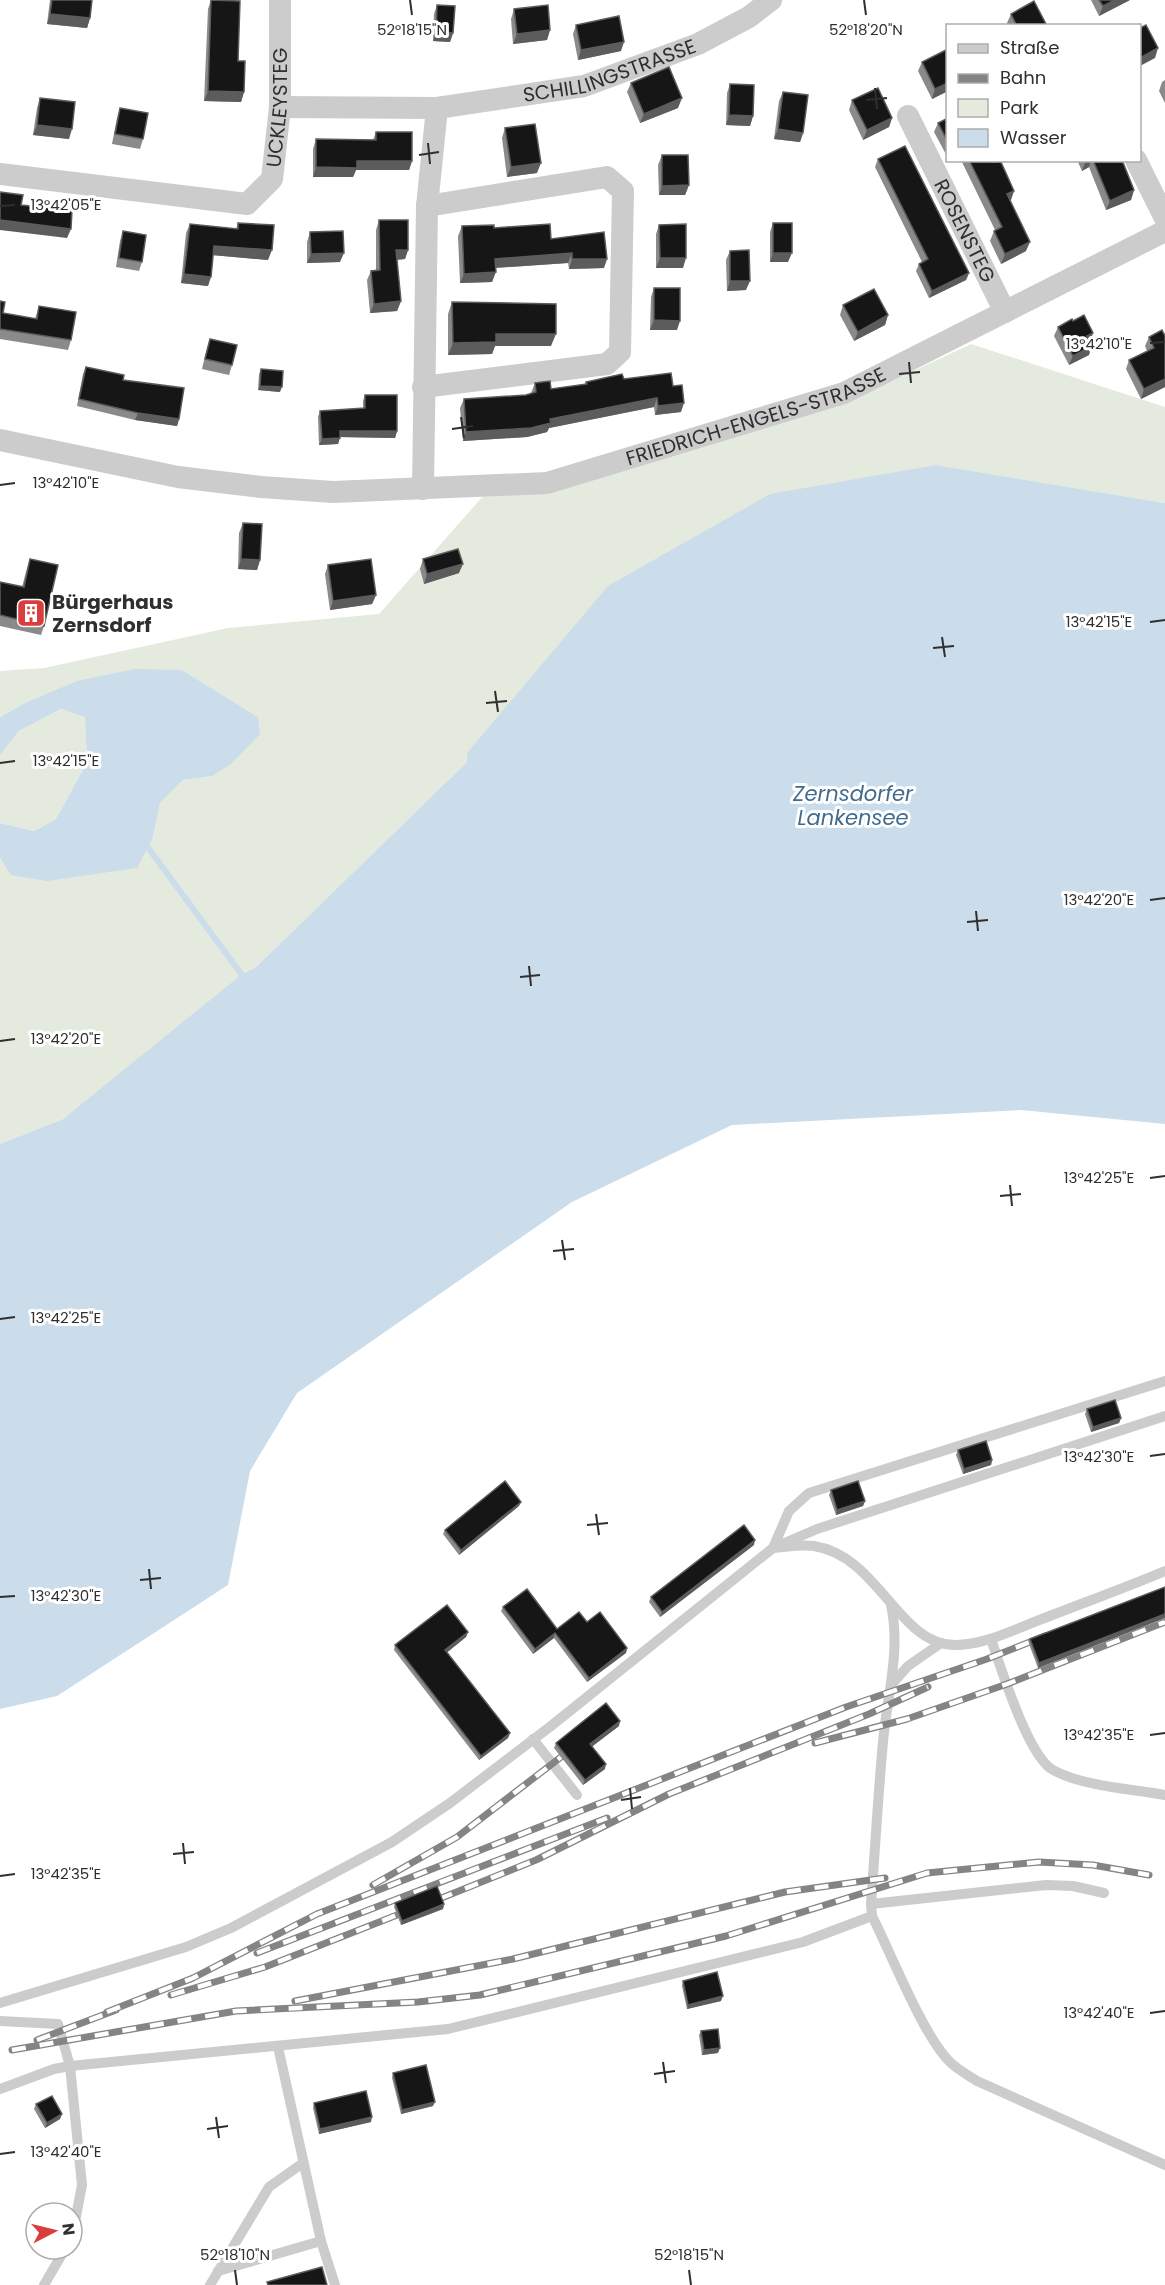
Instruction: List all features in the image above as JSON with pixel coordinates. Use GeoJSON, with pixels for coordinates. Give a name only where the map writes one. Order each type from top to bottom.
{"type":"FeatureCollection","features":[{"type":"Feature","properties":{"kind":"street","name":"UCKLEYSTEG"},"geometry":{"type":"LineString","coordinates":[[0,174],[248,204],[273,179],[280,106],[280,0]]}},
{"type":"Feature","properties":{"kind":"street","name":"SCHILLINGSTRASSE"},"geometry":{"type":"LineString","coordinates":[[280,106],[437,108],[584,86],[698,44],[749,17],[771,0]]}},
{"type":"Feature","properties":{"kind":"street"},"geometry":{"type":"LineString","coordinates":[[423,489],[427,206],[437,108]]}},
{"type":"Feature","properties":{"kind":"street","name":"ROSENSTEG"},"geometry":{"type":"LineString","coordinates":[[908,116],[1005,312]]}},
{"type":"Feature","properties":{"kind":"street"},"geometry":{"type":"LineString","coordinates":[[1137,162],[1165,218]]}},
{"type":"Feature","properties":{"kind":"street"},"geometry":{"type":"LineString","coordinates":[[423,387],[607,364],[621,352],[623,191],[608,177],[427,206]]}},
{"type":"Feature","properties":{"kind":"street","name":"FRIEDRICH-ENGELS-STRASSE"},"geometry":{"type":"LineString","coordinates":[[0,440],[178,477],[261,487],[333,492],[547,483],[844,393],[1165,231]]}},
{"type":"Feature","properties":{"kind":"lane"},"geometry":{"type":"LineString","coordinates":[[773,1548],[789,1511],[809,1493],[1165,1381]]}},
{"type":"Feature","properties":{"kind":"lane"},"geometry":{"type":"LineString","coordinates":[[0,2003],[186,1947],[231,1928],[392,1842],[422,1824],[533,1739],[773,1548],[817,1529],[1165,1416]]}},
{"type":"Feature","properties":{"kind":"lane"},"geometry":{"type":"LineString","coordinates":[[773,1548],[816,1546],[838,1555],[860,1568],[920,1634],[941,1643],[954,1645],[991,1639],[1165,1571]]}},
{"type":"Feature","properties":{"kind":"lane"},"geometry":{"type":"LineString","coordinates":[[890,1602],[896,1628],[883,1741],[871,1904],[872,1916],[916,2007],[936,2044],[950,2062],[977,2081],[1010,2098],[1165,2165]]}},
{"type":"Feature","properties":{"kind":"lane"},"geometry":{"type":"LineString","coordinates":[[991,1639],[1028,1736],[1044,1762],[1052,1770],[1071,1778],[1165,1795]]}},
{"type":"Feature","properties":{"kind":"lane"},"geometry":{"type":"LineString","coordinates":[[890,1685],[908,1666],[941,1643]]}},
{"type":"Feature","properties":{"kind":"lane"},"geometry":{"type":"LineString","coordinates":[[533,1739],[577,1796]]}},
{"type":"Feature","properties":{"kind":"lane"},"geometry":{"type":"LineString","coordinates":[[871,1904],[1046,1885],[1072,1886],[1104,1893]]}},
{"type":"Feature","properties":{"kind":"lane"},"geometry":{"type":"LineString","coordinates":[[0,2089],[54,2069],[69,2066],[448,2029],[803,1942],[872,1916]]}},
{"type":"Feature","properties":{"kind":"lane"},"geometry":{"type":"LineString","coordinates":[[0,2020],[58,2024],[69,2066],[82,2185],[79,2201]]}},
{"type":"Feature","properties":{"kind":"lane"},"geometry":{"type":"LineString","coordinates":[[278,2047],[321,2241],[335,2285]]}},
{"type":"Feature","properties":{"kind":"lane"},"geometry":{"type":"LineString","coordinates":[[210,2285],[269,2187],[303,2163]]}},
{"type":"Feature","properties":{"kind":"lane"},"geometry":{"type":"LineString","coordinates":[[218,2271],[321,2241]]}},
{"type":"Feature","properties":{"kind":"lane"},"geometry":{"type":"LineString","coordinates":[[44,2285],[58,2261]]}},
{"type":"Feature","properties":{"kind":"green space"},"geometry":{"type":"Polygon","coordinates":[[[971,344],[1165,407],[1165,503],[936,465],[467,762],[255,968],[63,1119],[0,1144],[0,858],[12,875],[153,839],[160,803],[183,780],[212,776],[258,717],[182,670],[25,703],[0,717],[0,671],[44,668],[228,628],[379,614],[484,495],[851,400],[971,344]]]}},
{"type":"Feature","properties":{"kind":"green space"},"geometry":{"type":"Polygon","coordinates":[[[61,709],[85,716],[87,762],[56,819],[34,831],[0,823],[0,755],[19,731],[61,709]]]}},
{"type":"Feature","properties":{"kind":"water","name":"Zernsdorfer Lankensee"},"geometry":{"type":"Polygon","coordinates":[[[936,465],[1165,503],[1165,1124],[1021,1110],[732,1125],[572,1202],[297,1393],[250,1471],[228,1585],[57,1696],[0,1709],[0,1144],[63,1119],[241,975],[255,968],[467,762],[467,753],[608,586],[770,494],[936,465]]]}},
{"type":"Feature","properties":{"kind":"water"},"geometry":{"type":"Polygon","coordinates":[[[135,669],[182,670],[258,717],[260,734],[231,764],[212,776],[183,780],[160,803],[153,838],[137,868],[47,881],[11,875],[0,858],[0,823],[34,831],[56,819],[87,762],[85,717],[61,709],[19,731],[0,755],[0,717],[25,703],[77,681],[135,669]]]}},
{"type":"Feature","properties":{"kind":"building"},"geometry":{"type":"Polygon","coordinates":[[[52,0],[92,0],[90,18],[50,14],[52,0]]]}},
{"type":"Feature","properties":{"kind":"building"},"geometry":{"type":"Polygon","coordinates":[[[211,0],[240,1],[238,61],[245,61],[244,92],[208,91],[211,0]]]}},
{"type":"Feature","properties":{"kind":"building"},"geometry":{"type":"Polygon","coordinates":[[[1099,0],[1115,0],[1103,6],[1099,0]]]}},
{"type":"Feature","properties":{"kind":"building"},"geometry":{"type":"Polygon","coordinates":[[[1034,1],[1046,24],[1016,24],[1011,14],[1034,1]]]}},
{"type":"Feature","properties":{"kind":"building"},"geometry":{"type":"Polygon","coordinates":[[[437,5],[455,6],[453,33],[436,32],[437,5]]]}},
{"type":"Feature","properties":{"kind":"building"},"geometry":{"type":"Polygon","coordinates":[[[548,5],[550,30],[517,34],[514,9],[548,5]]]}},
{"type":"Feature","properties":{"kind":"building"},"geometry":{"type":"Polygon","coordinates":[[[619,16],[624,42],[581,50],[576,25],[619,16]]]}},
{"type":"Feature","properties":{"kind":"building"},"geometry":{"type":"Polygon","coordinates":[[[1146,25],[1158,48],[1141,57],[1141,28],[1146,25]]]}},
{"type":"Feature","properties":{"kind":"building"},"geometry":{"type":"Polygon","coordinates":[[[946,50],[946,84],[935,89],[922,62],[946,50]]]}},
{"type":"Feature","properties":{"kind":"building"},"geometry":{"type":"Polygon","coordinates":[[[669,67],[682,98],[644,114],[631,83],[669,67]]]}},
{"type":"Feature","properties":{"kind":"building"},"geometry":{"type":"Polygon","coordinates":[[[730,84],[754,85],[753,116],[729,115],[730,84]]]}},
{"type":"Feature","properties":{"kind":"building"},"geometry":{"type":"Polygon","coordinates":[[[878,88],[892,118],[867,130],[852,100],[878,88]]]}},
{"type":"Feature","properties":{"kind":"building"},"geometry":{"type":"Polygon","coordinates":[[[783,92],[808,95],[803,133],[778,129],[783,92]]]}},
{"type":"Feature","properties":{"kind":"building"},"geometry":{"type":"Polygon","coordinates":[[[40,98],[75,102],[72,129],[37,125],[40,98]]]}},
{"type":"Feature","properties":{"kind":"building"},"geometry":{"type":"Polygon","coordinates":[[[120,108],[148,113],[143,139],[115,134],[120,108]]]}},
{"type":"Feature","properties":{"kind":"building"},"geometry":{"type":"Polygon","coordinates":[[[946,119],[946,138],[938,123],[946,119]]]}},
{"type":"Feature","properties":{"kind":"building"},"geometry":{"type":"Polygon","coordinates":[[[535,124],[541,163],[511,167],[505,128],[535,124]]]}},
{"type":"Feature","properties":{"kind":"building"},"geometry":{"type":"Polygon","coordinates":[[[376,132],[412,132],[412,161],[357,161],[357,168],[316,167],[316,139],[376,140],[376,132]]]}},
{"type":"Feature","properties":{"kind":"building"},"geometry":{"type":"Polygon","coordinates":[[[905,146],[969,273],[932,291],[919,264],[928,259],[878,159],[905,146]]]}},
{"type":"Feature","properties":{"kind":"building"},"geometry":{"type":"Polygon","coordinates":[[[662,155],[688,155],[689,185],[662,186],[662,155]]]}},
{"type":"Feature","properties":{"kind":"building"},"geometry":{"type":"Polygon","coordinates":[[[970,162],[1001,162],[1014,191],[1007,194],[1030,242],[1005,254],[994,231],[1002,227],[970,162]]]}},
{"type":"Feature","properties":{"kind":"building"},"geometry":{"type":"Polygon","coordinates":[[[1094,162],[1123,162],[1134,190],[1110,201],[1094,162]]]}},
{"type":"Feature","properties":{"kind":"building"},"geometry":{"type":"Polygon","coordinates":[[[0,192],[23,195],[21,205],[72,210],[71,229],[0,220],[0,192]]]}},
{"type":"Feature","properties":{"kind":"building"},"geometry":{"type":"Polygon","coordinates":[[[379,220],[408,220],[408,250],[396,250],[401,301],[374,304],[371,271],[380,270],[379,220]]]}},
{"type":"Feature","properties":{"kind":"building"},"geometry":{"type":"Polygon","coordinates":[[[238,223],[274,225],[272,250],[214,246],[211,277],[184,274],[190,224],[238,229],[238,223]]]}},
{"type":"Feature","properties":{"kind":"building"},"geometry":{"type":"Polygon","coordinates":[[[773,223],[792,223],[792,253],[773,253],[773,223]]]}},
{"type":"Feature","properties":{"kind":"building"},"geometry":{"type":"Polygon","coordinates":[[[550,224],[551,239],[604,232],[607,259],[572,259],[572,253],[495,259],[496,272],[464,274],[462,226],[494,225],[494,228],[550,224]]]}},
{"type":"Feature","properties":{"kind":"building"},"geometry":{"type":"Polygon","coordinates":[[[686,224],[686,258],[660,258],[659,225],[686,224]]]}},
{"type":"Feature","properties":{"kind":"building"},"geometry":{"type":"Polygon","coordinates":[[[123,231],[146,235],[142,262],[119,258],[123,231]]]}},
{"type":"Feature","properties":{"kind":"building"},"geometry":{"type":"Polygon","coordinates":[[[343,231],[344,253],[311,254],[310,232],[343,231]]]}},
{"type":"Feature","properties":{"kind":"building"},"geometry":{"type":"Polygon","coordinates":[[[749,250],[750,281],[730,281],[730,251],[749,250]]]}},
{"type":"Feature","properties":{"kind":"building"},"geometry":{"type":"Polygon","coordinates":[[[654,288],[680,288],[680,321],[654,320],[654,288]]]}},
{"type":"Feature","properties":{"kind":"building"},"geometry":{"type":"Polygon","coordinates":[[[874,289],[888,315],[858,332],[843,305],[874,289]]]}},
{"type":"Feature","properties":{"kind":"building"},"geometry":{"type":"Polygon","coordinates":[[[0,301],[5,302],[3,313],[37,319],[39,306],[76,312],[71,340],[0,329],[0,301]]]}},
{"type":"Feature","properties":{"kind":"building"},"geometry":{"type":"Polygon","coordinates":[[[452,302],[556,304],[556,334],[496,334],[496,342],[453,343],[452,302]]]}},
{"type":"Feature","properties":{"kind":"building"},"geometry":{"type":"Polygon","coordinates":[[[1084,315],[1093,333],[1087,336],[1092,346],[1073,356],[1058,327],[1084,315]]]}},
{"type":"Feature","properties":{"kind":"building"},"geometry":{"type":"Polygon","coordinates":[[[1162,330],[1165,336],[1165,379],[1144,389],[1129,360],[1154,348],[1149,337],[1162,330]]]}},
{"type":"Feature","properties":{"kind":"building"},"geometry":{"type":"Polygon","coordinates":[[[210,339],[237,345],[232,365],[205,359],[210,339]]]}},
{"type":"Feature","properties":{"kind":"building"},"geometry":{"type":"Polygon","coordinates":[[[86,367],[124,375],[123,380],[184,388],[179,419],[138,413],[79,399],[86,367]]]}},
{"type":"Feature","properties":{"kind":"building"},"geometry":{"type":"Polygon","coordinates":[[[261,369],[283,371],[282,387],[260,386],[261,369]]]}},
{"type":"Feature","properties":{"kind":"building"},"geometry":{"type":"Polygon","coordinates":[[[671,373],[673,386],[682,385],[684,403],[658,406],[657,398],[550,419],[551,423],[531,428],[466,432],[464,399],[526,395],[536,392],[535,383],[550,381],[551,389],[587,384],[586,382],[622,374],[624,379],[671,373]]]}},
{"type":"Feature","properties":{"kind":"building"},"geometry":{"type":"Polygon","coordinates":[[[365,395],[397,395],[397,431],[340,431],[340,438],[322,439],[320,411],[365,408],[365,395]]]}},
{"type":"Feature","properties":{"kind":"building"},"geometry":{"type":"Polygon","coordinates":[[[243,523],[262,524],[260,560],[241,559],[243,523]]]}},
{"type":"Feature","properties":{"kind":"building"},"geometry":{"type":"Polygon","coordinates":[[[458,549],[463,564],[427,574],[423,559],[458,549]]]}},
{"type":"Feature","properties":{"kind":"building","name":"Bürgerhaus Zernsdorf"},"geometry":{"type":"Polygon","coordinates":[[[30,559],[58,565],[44,626],[0,615],[0,582],[24,587],[30,559]]]}},
{"type":"Feature","properties":{"kind":"building"},"geometry":{"type":"Polygon","coordinates":[[[371,559],[376,595],[333,601],[328,565],[371,559]]]}},
{"type":"Feature","properties":{"kind":"building"},"geometry":{"type":"Polygon","coordinates":[[[1115,1400],[1121,1418],[1093,1427],[1087,1409],[1115,1400]]]}},
{"type":"Feature","properties":{"kind":"building"},"geometry":{"type":"Polygon","coordinates":[[[986,1441],[992,1460],[964,1469],[958,1450],[986,1441]]]}},
{"type":"Feature","properties":{"kind":"building"},"geometry":{"type":"Polygon","coordinates":[[[505,1481],[521,1502],[461,1550],[445,1530],[505,1481]]]}},
{"type":"Feature","properties":{"kind":"building"},"geometry":{"type":"Polygon","coordinates":[[[858,1481],[865,1501],[837,1510],[831,1490],[858,1481]]]}},
{"type":"Feature","properties":{"kind":"building"},"geometry":{"type":"Polygon","coordinates":[[[744,1525],[755,1540],[662,1612],[651,1597],[744,1525]]]}},
{"type":"Feature","properties":{"kind":"building"},"geometry":{"type":"Polygon","coordinates":[[[1165,1587],[1165,1614],[1039,1663],[1030,1639],[1165,1587]]]}},
{"type":"Feature","properties":{"kind":"building"},"geometry":{"type":"Polygon","coordinates":[[[527,1589],[557,1629],[579,1612],[587,1622],[600,1612],[627,1648],[589,1678],[555,1633],[535,1649],[503,1607],[527,1589]]]}},
{"type":"Feature","properties":{"kind":"building"},"geometry":{"type":"Polygon","coordinates":[[[447,1605],[468,1632],[445,1650],[510,1733],[481,1756],[395,1645],[447,1605]]]}},
{"type":"Feature","properties":{"kind":"building"},"geometry":{"type":"Polygon","coordinates":[[[606,1703],[620,1721],[590,1744],[606,1764],[585,1780],[556,1743],[606,1703]]]}},
{"type":"Feature","properties":{"kind":"building"},"geometry":{"type":"Polygon","coordinates":[[[437,1886],[444,1904],[402,1921],[395,1903],[437,1886]]]}},
{"type":"Feature","properties":{"kind":"building"},"geometry":{"type":"Polygon","coordinates":[[[717,1972],[723,1996],[688,2005],[683,1981],[717,1972]]]}},
{"type":"Feature","properties":{"kind":"building"},"geometry":{"type":"Polygon","coordinates":[[[718,2029],[720,2048],[704,2050],[701,2031],[718,2029]]]}},
{"type":"Feature","properties":{"kind":"building"},"geometry":{"type":"Polygon","coordinates":[[[426,2065],[435,2102],[402,2110],[393,2073],[426,2065]]]}},
{"type":"Feature","properties":{"kind":"building"},"geometry":{"type":"Polygon","coordinates":[[[366,2091],[372,2117],[320,2129],[314,2103],[366,2091]]]}},
{"type":"Feature","properties":{"kind":"building"},"geometry":{"type":"Polygon","coordinates":[[[52,2096],[62,2114],[47,2123],[36,2104],[52,2096]]]}},
{"type":"Feature","properties":{"kind":"building"},"geometry":{"type":"Polygon","coordinates":[[[322,2267],[327,2285],[268,2285],[267,2282],[322,2267]]]}},
{"type":"Feature","properties":{"kind":"waterway"},"geometry":{"type":"LineString","coordinates":[[149,849],[242,975]]}},
{"type":"Feature","properties":{"kind":"railway"},"geometry":{"type":"LineString","coordinates":[[815,1743],[907,1719],[1007,1684],[1165,1622]]}},
{"type":"Feature","properties":{"kind":"railway"},"geometry":{"type":"LineString","coordinates":[[107,2012],[193,1978],[317,1914],[846,1707],[987,1659],[1045,1636]]}},
{"type":"Feature","properties":{"kind":"railway"},"geometry":{"type":"LineString","coordinates":[[439,1899],[536,1860],[669,1794],[869,1714],[928,1687]]}},
{"type":"Feature","properties":{"kind":"railway"},"geometry":{"type":"LineString","coordinates":[[373,1885],[457,1837],[561,1757]]}},
{"type":"Feature","properties":{"kind":"railway"},"geometry":{"type":"LineString","coordinates":[[257,1953],[607,1818]]}},
{"type":"Feature","properties":{"kind":"railway"},"geometry":{"type":"LineString","coordinates":[[12,2050],[236,2011],[418,2002],[480,1995],[726,1936],[927,1873],[1039,1862],[1093,1865],[1149,1875]]}},
{"type":"Feature","properties":{"kind":"railway"},"geometry":{"type":"LineString","coordinates":[[295,2001],[513,1959],[785,1892],[885,1878]]}},
{"type":"Feature","properties":{"kind":"railway"},"geometry":{"type":"LineString","coordinates":[[171,1995],[265,1967],[397,1915]]}},
{"type":"Feature","properties":{"kind":"railway"},"geometry":{"type":"LineString","coordinates":[[37,2040],[116,2010]]}},
{"type":"Feature","properties":{"kind":"place","name":"Bürgerhaus Zernsdorf"},"geometry":{"type":"Point","coordinates":[31,613]}}]}
